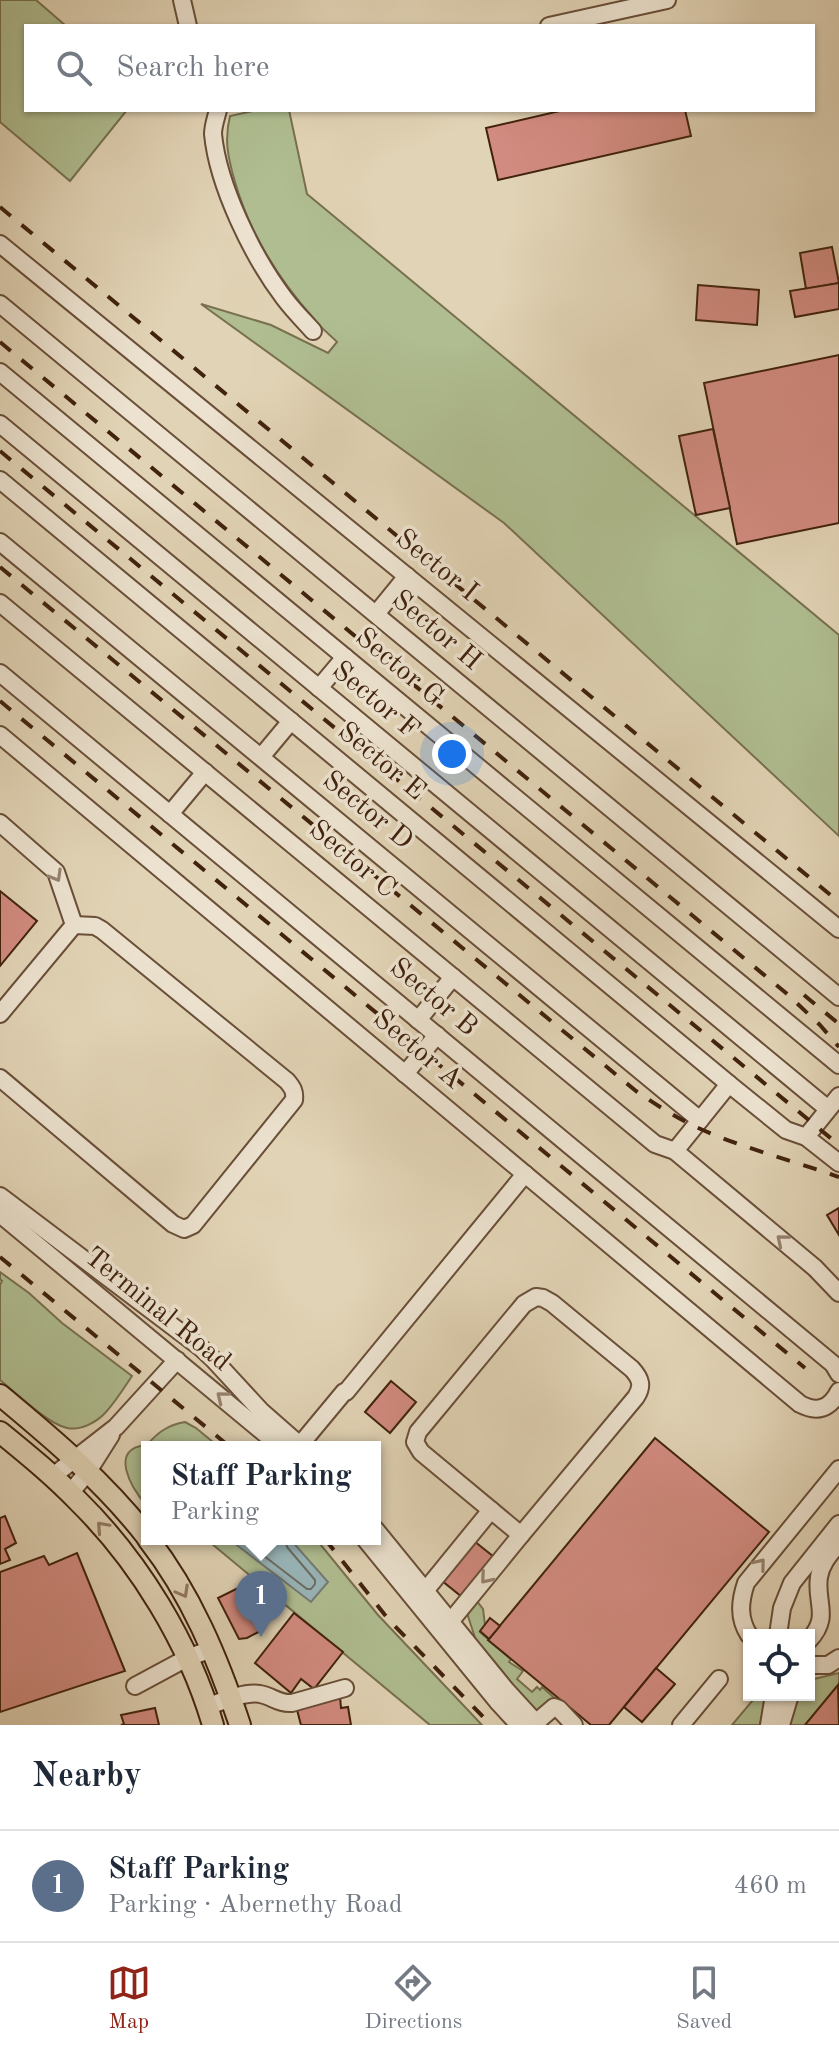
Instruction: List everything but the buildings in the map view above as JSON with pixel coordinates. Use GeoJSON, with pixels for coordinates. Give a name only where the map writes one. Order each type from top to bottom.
{"type":"FeatureCollection","features":[{"type":"Feature","properties":{"kind":"main road"},"geometry":{"type":"LineString","coordinates":[[0,1395],[112,1496],[141,1530]]}},
{"type":"Feature","properties":{"kind":"main road"},"geometry":{"type":"LineString","coordinates":[[0,1432],[53,1476],[115,1540],[163,1613],[196,1676],[210,1716]]}},
{"type":"Feature","properties":{"kind":"main road"},"geometry":{"type":"LineString","coordinates":[[153,1545],[176,1579],[212,1649],[240,1725]]}},
{"type":"Feature","properties":{"kind":"street"},"geometry":{"type":"LineString","coordinates":[[182,0],[188,24]]}},
{"type":"Feature","properties":{"kind":"street"},"geometry":{"type":"LineString","coordinates":[[558,24],[667,0]]}},
{"type":"Feature","properties":{"kind":"street"},"geometry":{"type":"LineString","coordinates":[[218,112],[213,132],[223,177],[240,222],[268,275],[285,300],[313,331]]}},
{"type":"Feature","properties":{"kind":"street","name":"Sector I"},"geometry":{"type":"LineString","coordinates":[[0,244],[839,929]]}},
{"type":"Feature","properties":{"kind":"street","name":"Sector H"},"geometry":{"type":"LineString","coordinates":[[0,304],[839,997]]}},
{"type":"Feature","properties":{"kind":"street","name":"Sector G"},"geometry":{"type":"LineString","coordinates":[[0,372],[839,1065]]}},
{"type":"Feature","properties":{"kind":"street","name":"Sector F"},"geometry":{"type":"LineString","coordinates":[[0,424],[319,688],[834,1103]]}},
{"type":"Feature","properties":{"kind":"street","name":"Sector E"},"geometry":{"type":"LineString","coordinates":[[0,480],[729,1084],[786,1130],[806,1137],[839,1163]]}},
{"type":"Feature","properties":{"kind":"street","name":"Sector D"},"geometry":{"type":"LineString","coordinates":[[0,542],[700,1120]]}},
{"type":"Feature","properties":{"kind":"street"},"geometry":{"type":"LineString","coordinates":[[376,614],[407,576]]}},
{"type":"Feature","properties":{"kind":"street","name":"Sector C"},"geometry":{"type":"LineString","coordinates":[[0,603],[655,1144],[675,1151],[815,1268],[839,1293]]}},
{"type":"Feature","properties":{"kind":"street"},"geometry":{"type":"LineString","coordinates":[[319,688],[345,657]]}},
{"type":"Feature","properties":{"kind":"street","name":"Sector B"},"geometry":{"type":"LineString","coordinates":[[0,673],[836,1369]]}},
{"type":"Feature","properties":{"kind":"street"},"geometry":{"type":"LineString","coordinates":[[261,757],[291,721]]}},
{"type":"Feature","properties":{"kind":"street","name":"Sector A"},"geometry":{"type":"LineString","coordinates":[[0,735],[800,1404],[818,1410],[835,1399],[839,1391]]}},
{"type":"Feature","properties":{"kind":"street"},"geometry":{"type":"LineString","coordinates":[[170,814],[205,772]]}},
{"type":"Feature","properties":{"kind":"street"},"geometry":{"type":"LineString","coordinates":[[0,823],[56,872],[74,925]]}},
{"type":"Feature","properties":{"kind":"street"},"geometry":{"type":"LineString","coordinates":[[0,1014],[74,925],[87,924],[102,930],[287,1081],[295,1093],[294,1100],[193,1225],[184,1229],[173,1224],[0,1078]]}},
{"type":"Feature","properties":{"kind":"street"},"geometry":{"type":"LineString","coordinates":[[418,1020],[453,977]]}},
{"type":"Feature","properties":{"kind":"street"},"geometry":{"type":"LineString","coordinates":[[405,1074],[437,1035]]}},
{"type":"Feature","properties":{"kind":"street"},"geometry":{"type":"LineString","coordinates":[[675,1151],[729,1084]]}},
{"type":"Feature","properties":{"kind":"street"},"geometry":{"type":"LineString","coordinates":[[806,1137],[834,1103]]}},
{"type":"Feature","properties":{"kind":"street"},"geometry":{"type":"LineString","coordinates":[[305,1441],[525,1174]]}},
{"type":"Feature","properties":{"kind":"street"},"geometry":{"type":"LineString","coordinates":[[3,1204],[200,1347],[261,1411]]}},
{"type":"Feature","properties":{"kind":"street","name":"Terminal Road"},"geometry":{"type":"LineString","coordinates":[[3,1204],[177,1360],[274,1441]]}},
{"type":"Feature","properties":{"kind":"street"},"geometry":{"type":"LineString","coordinates":[[450,1622],[636,1397],[641,1383],[632,1369],[543,1298],[536,1297],[524,1304],[416,1437],[421,1452],[521,1535]]}},
{"type":"Feature","properties":{"kind":"street"},"geometry":{"type":"LineString","coordinates":[[70,1493],[80,1466],[177,1360],[189,1359],[205,1365],[295,1441]]}},
{"type":"Feature","properties":{"kind":"street"},"geometry":{"type":"LineString","coordinates":[[53,1476],[80,1466]]}},
{"type":"Feature","properties":{"kind":"street"},"geometry":{"type":"LineString","coordinates":[[746,1629],[740,1606],[746,1583],[839,1469]]}},
{"type":"Feature","properties":{"kind":"street"},"geometry":{"type":"LineString","coordinates":[[425,1591],[491,1510]]}},
{"type":"Feature","properties":{"kind":"street"},"geometry":{"type":"LineString","coordinates":[[779,1629],[782,1608],[792,1583],[839,1524]]}},
{"type":"Feature","properties":{"kind":"street"},"geometry":{"type":"LineString","coordinates":[[381,1536],[532,1724]]}},
{"type":"Feature","properties":{"kind":"street"},"geometry":{"type":"LineString","coordinates":[[815,1633],[822,1615],[818,1586],[821,1569],[839,1543]]}},
{"type":"Feature","properties":{"kind":"street"},"geometry":{"type":"LineString","coordinates":[[370,1545],[497,1701],[532,1724]]}},
{"type":"Feature","properties":{"kind":"street"},"geometry":{"type":"LineString","coordinates":[[135,1686],[187,1658],[212,1649]]}},
{"type":"Feature","properties":{"kind":"street"},"geometry":{"type":"LineString","coordinates":[[815,1665],[828,1665],[839,1658]]}},
{"type":"Feature","properties":{"kind":"street"},"geometry":{"type":"LineString","coordinates":[[681,1725],[719,1679]]}},
{"type":"Feature","properties":{"kind":"street"},"geometry":{"type":"LineString","coordinates":[[210,1716],[231,1698],[256,1693],[283,1704],[345,1688]]}},
{"type":"Feature","properties":{"kind":"street"},"geometry":{"type":"LineString","coordinates":[[769,1725],[773,1701]]}},
{"type":"Feature","properties":{"kind":"street"},"geometry":{"type":"LineString","coordinates":[[781,1725],[788,1701]]}},
{"type":"Feature","properties":{"kind":"street"},"geometry":{"type":"LineString","coordinates":[[532,1724],[554,1707],[574,1725]]}},
{"type":"Feature","properties":{"kind":"green space"},"geometry":{"type":"Polygon","coordinates":[[[0,0],[36,0],[64,24],[24,24],[24,112],[125,112],[70,181],[0,122],[0,0]]]}},
{"type":"Feature","properties":{"kind":"green space"},"geometry":{"type":"Polygon","coordinates":[[[248,112],[289,112],[307,194],[839,635],[839,836],[504,523],[201,304],[271,325],[328,353],[337,342],[302,305],[257,238],[241,201],[229,157],[230,116],[248,112]]]}},
{"type":"Feature","properties":{"kind":"green space"},"geometry":{"type":"Polygon","coordinates":[[[0,1272],[132,1376],[110,1408],[93,1422],[78,1428],[59,1425],[0,1380],[0,1272]]]}},
{"type":"Feature","properties":{"kind":"green space"},"geometry":{"type":"Polygon","coordinates":[[[185,1422],[212,1441],[151,1441],[168,1427],[185,1422]]]}},
{"type":"Feature","properties":{"kind":"green space"},"geometry":{"type":"Polygon","coordinates":[[[141,1446],[141,1498],[126,1470],[128,1453],[141,1446]]]}},
{"type":"Feature","properties":{"kind":"green space"},"geometry":{"type":"Polygon","coordinates":[[[213,1545],[321,1545],[378,1615],[482,1725],[430,1725],[213,1545]]]}},
{"type":"Feature","properties":{"kind":"green space"},"geometry":{"type":"Polygon","coordinates":[[[476,1600],[483,1609],[485,1625],[480,1632],[511,1659],[509,1662],[523,1671],[517,1679],[532,1692],[542,1687],[558,1701],[551,1700],[535,1712],[478,1647],[467,1613],[476,1600]]]}},
{"type":"Feature","properties":{"kind":"green space"},"geometry":{"type":"Polygon","coordinates":[[[839,1673],[839,1684],[805,1725],[786,1725],[797,1701],[815,1701],[815,1679],[839,1673]]]}},
{"type":"Feature","properties":{"kind":"green space"},"geometry":{"type":"Polygon","coordinates":[[[752,1701],[766,1701],[760,1725],[732,1725],[752,1701]]]}},
{"type":"Feature","properties":{"kind":"water"},"geometry":{"type":"Polygon","coordinates":[[[237,1545],[295,1545],[328,1582],[311,1602],[237,1545]]]}},
{"type":"Feature","properties":{"kind":"railway"},"geometry":{"type":"LineString","coordinates":[[0,207],[839,902]]}},
{"type":"Feature","properties":{"kind":"railway"},"geometry":{"type":"LineString","coordinates":[[0,342],[786,993],[839,1047]]}},
{"type":"Feature","properties":{"kind":"railway"},"geometry":{"type":"LineString","coordinates":[[0,451],[839,1145]]}},
{"type":"Feature","properties":{"kind":"railway"},"geometry":{"type":"LineString","coordinates":[[0,567],[636,1091],[696,1127],[839,1177]]}},
{"type":"Feature","properties":{"kind":"railway"},"geometry":{"type":"LineString","coordinates":[[0,701],[805,1368]]}},
{"type":"Feature","properties":{"kind":"railway"},"geometry":{"type":"LineString","coordinates":[[804,995],[839,1024]]}},
{"type":"Feature","properties":{"kind":"railway"},"geometry":{"type":"LineString","coordinates":[[0,1257],[223,1441]]}},
{"type":"Feature","properties":{"kind":"railway"},"geometry":{"type":"LineString","coordinates":[[330,1545],[389,1620],[491,1725]]}},
{"type":"Feature","properties":{"kind":"place","name":"Staff Parking"},"geometry":{"type":"Point","coordinates":[261,1637]}}]}
